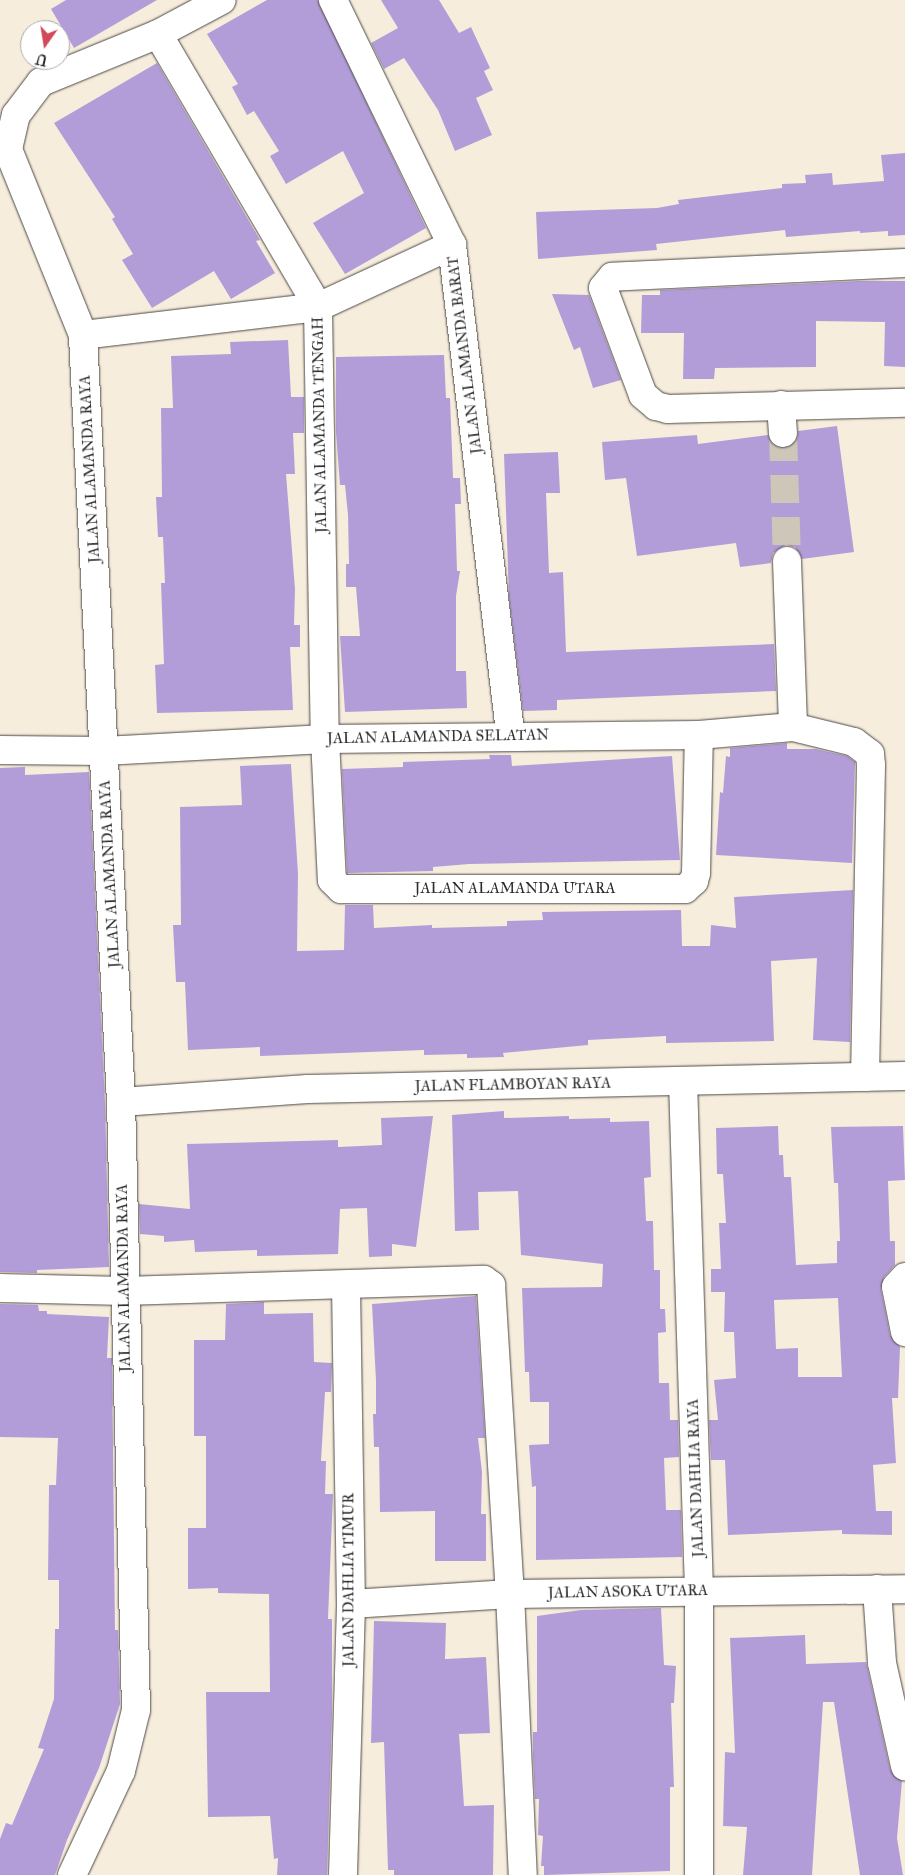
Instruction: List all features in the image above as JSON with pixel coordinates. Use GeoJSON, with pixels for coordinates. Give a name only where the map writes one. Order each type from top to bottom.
{"type":"FeatureCollection","features":[{"type":"Feature","properties":{"kind":"street","name":"JALAN ALAMANDA RAYA"},"geometry":{"type":"LineString","coordinates":[[72,1875],[121,1771],[136,1710],[120,1102],[83,335],[8,149],[16,115],[41,82],[158,34],[222,0]]}},
{"type":"Feature","properties":{"kind":"street","name":"JALAN ALAMANDA BARAT"},"geometry":{"type":"LineString","coordinates":[[333,0],[452,246],[510,735]]}},
{"type":"Feature","properties":{"kind":"street","name":"JALAN ALAMANDA TENGAH"},"geometry":{"type":"LineString","coordinates":[[158,34],[318,307],[325,739]]}},
{"type":"Feature","properties":{"kind":"street"},"geometry":{"type":"LineString","coordinates":[[83,335],[318,307],[452,246]]}},
{"type":"Feature","properties":{"kind":"street"},"geometry":{"type":"LineString","coordinates":[[905,263],[612,276],[604,283],[648,402],[668,409],[905,403]]}},
{"type":"Feature","properties":{"kind":"street"},"geometry":{"type":"LineString","coordinates":[[781,405],[782,433]]}},
{"type":"Feature","properties":{"kind":"street"},"geometry":{"type":"LineString","coordinates":[[787,561],[793,727]]}},
{"type":"Feature","properties":{"kind":"street","name":"JALAN ALAMANDA SELATAN"},"geometry":{"type":"LineString","coordinates":[[0,750],[104,751],[325,739],[510,735],[699,735],[793,727],[854,742],[870,754],[865,1077]]}},
{"type":"Feature","properties":{"kind":"street","name":"JALAN ALAMANDA UTARA"},"geometry":{"type":"LineString","coordinates":[[325,739],[330,874],[341,889],[685,889],[694,881],[696,873],[699,735]]}},
{"type":"Feature","properties":{"kind":"street","name":"JALAN FLAMBOYAN RAYA"},"geometry":{"type":"LineString","coordinates":[[120,1102],[308,1089],[905,1076]]}},
{"type":"Feature","properties":{"kind":"street","name":"JALAN DAHLIA RAYA"},"geometry":{"type":"LineString","coordinates":[[684,1081],[700,1589],[699,1875]]}},
{"type":"Feature","properties":{"kind":"street"},"geometry":{"type":"LineString","coordinates":[[905,1277],[896,1287],[905,1332]]}},
{"type":"Feature","properties":{"kind":"street"},"geometry":{"type":"LineString","coordinates":[[0,1288],[124,1291],[484,1280],[490,1285],[510,1594],[522,1875]]}},
{"type":"Feature","properties":{"kind":"street","name":"JALAN DAHLIA TIMUR"},"geometry":{"type":"LineString","coordinates":[[343,1875],[351,1604],[346,1285]]}},
{"type":"Feature","properties":{"kind":"street","name":"JALAN ASOKA UTARA"},"geometry":{"type":"LineString","coordinates":[[351,1604],[510,1594],[700,1589],[905,1589]]}},
{"type":"Feature","properties":{"kind":"street"},"geometry":{"type":"LineString","coordinates":[[877,1589],[882,1663],[904,1755]]}},
{"type":"Feature","properties":{"kind":"building"},"geometry":{"type":"Polygon","coordinates":[[[66,0],[157,0],[74,48],[70,41],[70,20],[57,20],[51,9],[66,0]]]}},
{"type":"Feature","properties":{"kind":"building"},"geometry":{"type":"Polygon","coordinates":[[[267,0],[318,0],[426,228],[345,274],[313,223],[364,193],[343,151],[286,184],[270,156],[279,151],[254,111],[247,115],[232,87],[238,84],[207,34],[267,0]]]}},
{"type":"Feature","properties":{"kind":"building"},"geometry":{"type":"Polygon","coordinates":[[[381,0],[439,0],[459,33],[471,27],[490,68],[484,71],[493,90],[476,98],[492,135],[455,151],[438,110],[404,58],[384,69],[371,43],[398,28],[381,0]]]}},
{"type":"Feature","properties":{"kind":"building"},"geometry":{"type":"Polygon","coordinates":[[[157,63],[260,240],[256,241],[275,273],[231,299],[214,271],[152,308],[122,260],[133,254],[112,219],[115,217],[54,123],[157,63]]]}},
{"type":"Feature","properties":{"kind":"building"},"geometry":{"type":"Polygon","coordinates":[[[905,153],[905,235],[888,236],[888,231],[860,233],[860,231],[786,237],[785,230],[656,244],[657,250],[538,259],[536,212],[657,208],[679,204],[678,200],[782,188],[782,184],[806,183],[805,175],[832,173],[833,185],[884,181],[881,155],[905,153]]]}},
{"type":"Feature","properties":{"kind":"building"},"geometry":{"type":"Polygon","coordinates":[[[860,281],[905,281],[905,367],[884,366],[885,322],[816,321],[816,367],[715,368],[714,379],[683,379],[684,333],[641,333],[642,295],[660,295],[660,290],[860,281]]]}},
{"type":"Feature","properties":{"kind":"building"},"geometry":{"type":"Polygon","coordinates":[[[552,294],[589,295],[621,380],[593,388],[580,347],[574,350],[552,294]]]}},
{"type":"Feature","properties":{"kind":"building"},"geometry":{"type":"Polygon","coordinates":[[[288,340],[291,397],[304,397],[304,433],[293,433],[295,474],[286,474],[295,589],[294,625],[300,625],[300,647],[290,647],[293,710],[157,713],[155,665],[164,664],[161,583],[165,583],[163,537],[158,537],[156,497],[162,497],[161,408],[173,408],[171,356],[231,354],[230,342],[288,340]]]}},
{"type":"Feature","properties":{"kind":"building"},"geometry":{"type":"Polygon","coordinates":[[[444,355],[446,398],[450,398],[453,478],[460,478],[461,504],[455,504],[457,571],[460,571],[456,596],[456,671],[466,671],[467,708],[345,712],[340,636],[360,636],[356,587],[346,587],[346,564],[349,564],[348,515],[345,485],[340,485],[336,432],[336,357],[444,355]]]}},
{"type":"Feature","properties":{"kind":"building"},"geometry":{"type":"Polygon","coordinates":[[[837,426],[854,552],[802,559],[795,547],[786,545],[773,553],[771,563],[740,567],[736,543],[637,556],[626,478],[605,480],[602,442],[697,435],[698,444],[768,435],[776,447],[785,448],[797,440],[798,431],[837,426]]]}},
{"type":"Feature","properties":{"kind":"building"},"geometry":{"type":"Polygon","coordinates":[[[558,452],[560,493],[546,493],[549,573],[563,572],[566,652],[774,644],[776,691],[557,700],[557,710],[523,711],[509,597],[504,454],[558,452]]]}},
{"type":"Feature","properties":{"kind":"building"},"geometry":{"type":"Polygon","coordinates":[[[787,743],[787,749],[816,749],[847,756],[855,762],[852,863],[716,855],[720,792],[723,793],[726,756],[730,757],[730,748],[787,743]]]}},
{"type":"Feature","properties":{"kind":"building"},"geometry":{"type":"Polygon","coordinates":[[[489,755],[511,755],[512,766],[672,756],[680,860],[469,864],[433,867],[433,871],[347,873],[342,769],[403,767],[403,762],[490,759],[489,755]]]}},
{"type":"Feature","properties":{"kind":"building"},"geometry":{"type":"Polygon","coordinates":[[[291,764],[298,874],[297,951],[344,950],[345,905],[373,905],[374,928],[432,925],[432,928],[507,926],[507,921],[543,920],[542,912],[681,910],[682,946],[710,946],[711,925],[736,928],[734,897],[853,890],[850,1042],[813,1040],[817,958],[771,961],[774,1041],[666,1043],[666,1036],[588,1040],[588,1045],[503,1053],[504,1057],[467,1058],[467,1054],[424,1055],[424,1050],[260,1056],[260,1047],[188,1050],[185,982],[176,982],[173,925],[181,925],[180,807],[242,805],[240,766],[291,764]]]}},
{"type":"Feature","properties":{"kind":"building"},"geometry":{"type":"Polygon","coordinates":[[[25,767],[25,775],[89,772],[105,1103],[109,1267],[37,1270],[37,1273],[0,1272],[0,768],[25,767]]]}},
{"type":"Feature","properties":{"kind":"building"},"geometry":{"type":"Polygon","coordinates":[[[504,1111],[504,1118],[569,1116],[569,1119],[610,1118],[610,1122],[649,1121],[651,1177],[644,1178],[646,1221],[653,1221],[654,1270],[660,1270],[660,1309],[665,1309],[666,1332],[658,1333],[659,1383],[669,1383],[670,1420],[678,1420],[679,1457],[664,1458],[666,1510],[681,1510],[682,1557],[536,1560],[536,1486],[532,1487],[529,1445],[549,1444],[549,1402],[530,1402],[529,1372],[525,1372],[522,1288],[602,1287],[603,1264],[521,1255],[518,1191],[478,1192],[479,1230],[455,1231],[452,1115],[504,1111]]]}},
{"type":"Feature","properties":{"kind":"building"},"geometry":{"type":"Polygon","coordinates":[[[433,1116],[416,1247],[392,1244],[392,1256],[369,1257],[367,1208],[340,1209],[338,1254],[257,1256],[257,1250],[195,1252],[194,1240],[164,1242],[164,1236],[140,1234],[139,1204],[190,1209],[187,1144],[338,1140],[338,1147],[382,1145],[381,1118],[433,1116]]]}},
{"type":"Feature","properties":{"kind":"building"},"geometry":{"type":"Polygon","coordinates":[[[778,1126],[779,1155],[783,1155],[784,1177],[791,1177],[796,1265],[837,1263],[837,1241],[840,1241],[838,1183],[834,1183],[831,1127],[903,1126],[905,1180],[888,1181],[890,1241],[895,1241],[895,1265],[884,1277],[881,1290],[890,1335],[900,1347],[898,1398],[892,1398],[896,1463],[873,1465],[876,1511],[892,1511],[892,1535],[842,1534],[842,1530],[728,1535],[725,1460],[711,1460],[709,1420],[718,1420],[714,1380],[736,1378],[734,1332],[724,1332],[725,1292],[711,1292],[711,1269],[721,1269],[719,1223],[726,1223],[723,1174],[717,1174],[716,1128],[778,1126]],[[838,1298],[774,1300],[776,1349],[798,1348],[798,1377],[842,1377],[838,1298]]]}},
{"type":"Feature","properties":{"kind":"building"},"geometry":{"type":"Polygon","coordinates":[[[476,1296],[485,1438],[478,1438],[482,1472],[481,1514],[486,1514],[486,1561],[435,1561],[435,1511],[380,1512],[379,1447],[374,1447],[373,1414],[376,1414],[376,1381],[372,1304],[476,1296]]]}},
{"type":"Feature","properties":{"kind":"building"},"geometry":{"type":"Polygon","coordinates":[[[264,1302],[264,1314],[313,1313],[314,1362],[332,1363],[331,1392],[325,1392],[321,1461],[326,1461],[325,1494],[333,1494],[328,1619],[332,1619],[332,1712],[327,1875],[277,1875],[278,1858],[274,1859],[270,1816],[208,1817],[206,1692],[270,1692],[269,1594],[218,1593],[218,1588],[188,1589],[188,1528],[206,1528],[206,1436],[194,1436],[194,1340],[225,1340],[226,1304],[264,1302]]]}},
{"type":"Feature","properties":{"kind":"building"},"geometry":{"type":"Polygon","coordinates":[[[0,1304],[38,1305],[39,1311],[47,1311],[47,1314],[109,1317],[107,1358],[112,1358],[115,1630],[118,1630],[120,1704],[99,1768],[67,1840],[55,1875],[0,1875],[0,1839],[6,1823],[12,1825],[44,1749],[38,1748],[54,1699],[55,1629],[59,1629],[59,1580],[48,1580],[49,1485],[56,1485],[58,1438],[0,1437],[0,1304]]]}},
{"type":"Feature","properties":{"kind":"building"},"geometry":{"type":"Polygon","coordinates":[[[661,1608],[664,1665],[676,1666],[674,1703],[671,1703],[674,1787],[670,1787],[670,1871],[544,1875],[544,1866],[541,1866],[543,1836],[538,1835],[539,1799],[535,1799],[533,1755],[533,1732],[537,1732],[537,1616],[581,1610],[661,1608]]]}},
{"type":"Feature","properties":{"kind":"building"},"geometry":{"type":"Polygon","coordinates":[[[374,1621],[446,1623],[445,1659],[486,1657],[490,1733],[459,1734],[464,1806],[494,1805],[493,1875],[394,1875],[394,1870],[388,1870],[384,1742],[371,1743],[374,1621]]]}},
{"type":"Feature","properties":{"kind":"building"},"geometry":{"type":"Polygon","coordinates":[[[805,1635],[806,1664],[866,1662],[890,1769],[902,1781],[897,1838],[903,1875],[860,1875],[834,1702],[823,1702],[812,1875],[743,1875],[747,1827],[723,1826],[725,1752],[735,1753],[730,1638],[805,1635]]]}},
{"type":"Feature","properties":{"kind":"tunnel"},"geometry":{"type":"LineString","coordinates":[[783,433],[787,561]]}}]}
